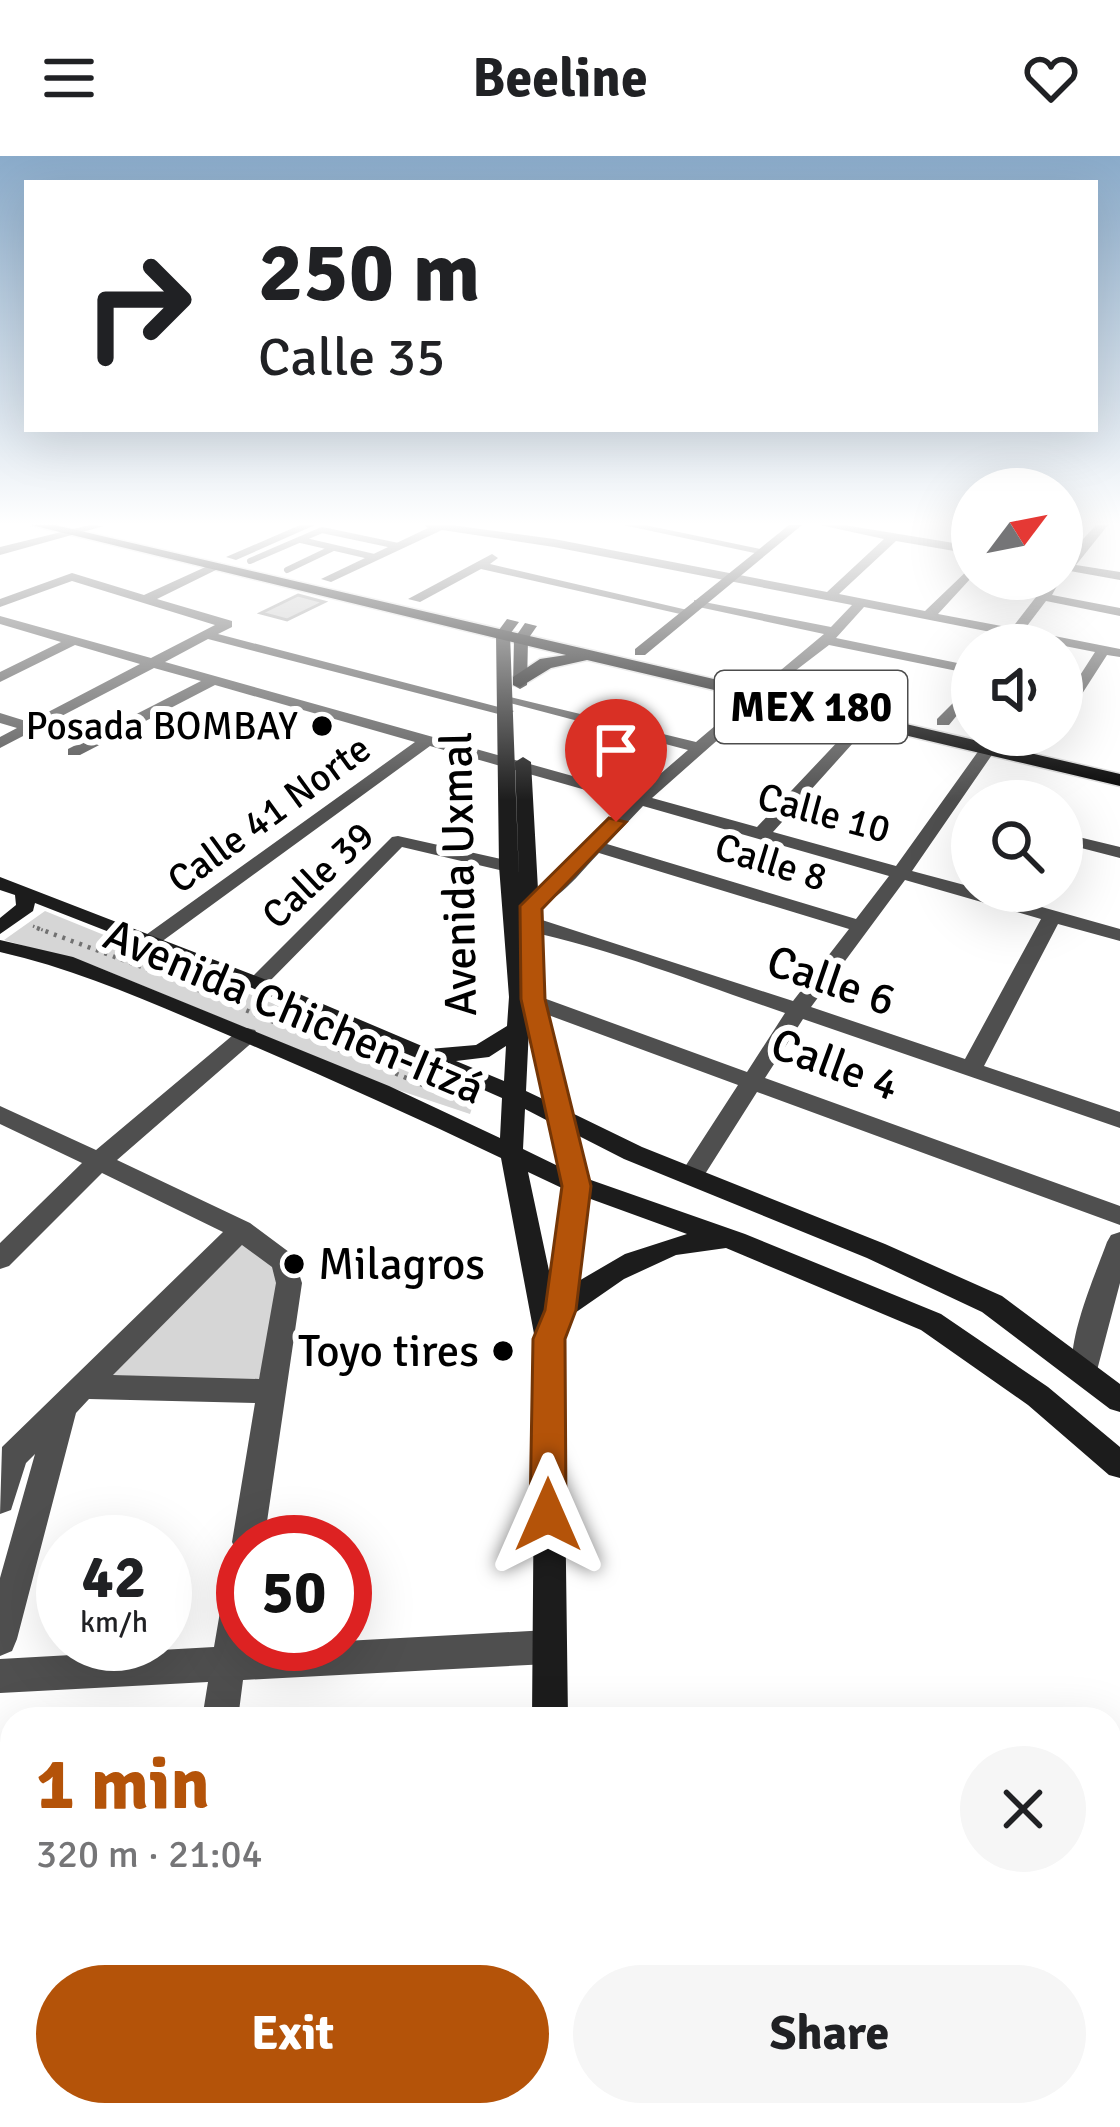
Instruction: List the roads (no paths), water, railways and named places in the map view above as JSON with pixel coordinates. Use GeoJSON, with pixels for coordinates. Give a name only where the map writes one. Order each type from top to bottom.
{"type":"FeatureCollection","features":[{"type":"Feature","properties":{"kind":"main road","name":"MEX 180"},"geometry":{"type":"LineString","coordinates":[[463,617],[640,652],[866,720],[951,735]]}},
{"type":"Feature","properties":{"kind":"main road","name":"MEX 180"},"geometry":{"type":"LineString","coordinates":[[474,617],[596,656],[951,724]]}},
{"type":"Feature","properties":{"kind":"main road"},"geometry":{"type":"LineString","coordinates":[[640,652],[683,617]]}},
{"type":"Feature","properties":{"kind":"main road","name":"Avenida Uxmal"},"geometry":{"type":"LineString","coordinates":[[516,630],[513,698],[526,998],[577,1186],[554,1324],[550,1707]]}},
{"type":"Feature","properties":{"kind":"main road"},"geometry":{"type":"LineString","coordinates":[[513,698],[546,663],[596,656]]}},
{"type":"Feature","properties":{"kind":"main road","name":"MEX 180"},"geometry":{"type":"LineString","coordinates":[[1040,756],[1120,780]]}},
{"type":"Feature","properties":{"kind":"main road","name":"MEX 180"},"geometry":{"type":"LineString","coordinates":[[1078,756],[1120,763]]}},
{"type":"Feature","properties":{"kind":"main road","name":"Avenida Uxmal"},"geometry":{"type":"LineString","coordinates":[[516,765],[508,866],[523,914]]}},
{"type":"Feature","properties":{"kind":"main road","name":"Avenida Chichen-Itzá"},"geometry":{"type":"LineString","coordinates":[[0,883],[428,1055],[691,1176],[876,1250],[992,1304],[1120,1400]]}},
{"type":"Feature","properties":{"kind":"main road"},"geometry":{"type":"LineString","coordinates":[[6,924],[26,907],[24,892]]}},
{"type":"Feature","properties":{"kind":"main road","name":"Avenida Chichen-Itzá"},"geometry":{"type":"LineString","coordinates":[[0,946],[66,962],[247,1035],[511,1150],[577,1186],[736,1240],[932,1322],[1038,1396],[1120,1465]]}},
{"type":"Feature","properties":{"kind":"main road","name":"Avenida Uxmal"},"geometry":{"type":"LineString","coordinates":[[526,998],[514,1031],[511,1150],[554,1324]]}},
{"type":"Feature","properties":{"kind":"main road"},"geometry":{"type":"LineString","coordinates":[[428,1055],[481,1052],[514,1031]]}},
{"type":"Feature","properties":{"kind":"main road"},"geometry":{"type":"LineString","coordinates":[[554,1324],[590,1285],[646,1256],[697,1240],[736,1240]]}},
{"type":"Feature","properties":{"kind":"street"},"geometry":{"type":"LineString","coordinates":[[0,743],[226,624],[203,617]]}},
{"type":"Feature","properties":{"kind":"street"},"geometry":{"type":"LineString","coordinates":[[738,617],[951,665]]}},
{"type":"Feature","properties":{"kind":"street"},"geometry":{"type":"LineString","coordinates":[[523,914],[544,899],[640,799],[848,617]]}},
{"type":"Feature","properties":{"kind":"street","name":"Calle 10"},"geometry":{"type":"LineString","coordinates":[[0,620],[1120,935]]}},
{"type":"Feature","properties":{"kind":"street"},"geometry":{"type":"LineString","coordinates":[[207,634],[513,698],[700,748]]}},
{"type":"Feature","properties":{"kind":"street"},"geometry":{"type":"LineString","coordinates":[[0,678],[74,641]]}},
{"type":"Feature","properties":{"kind":"street"},"geometry":{"type":"LineString","coordinates":[[1083,685],[1112,651]]}},
{"type":"Feature","properties":{"kind":"street"},"geometry":{"type":"LineString","coordinates":[[74,752],[212,681]]}},
{"type":"Feature","properties":{"kind":"street"},"geometry":{"type":"LineString","coordinates":[[943,722],[951,713]]}},
{"type":"Feature","properties":{"kind":"street"},"geometry":{"type":"LineString","coordinates":[[0,718],[31,727]]}},
{"type":"Feature","properties":{"kind":"street"},"geometry":{"type":"LineString","coordinates":[[762,833],[866,720]]}},
{"type":"Feature","properties":{"kind":"street","name":"Calle 41 Norte"},"geometry":{"type":"LineString","coordinates":[[150,941],[426,741]]}},
{"type":"Feature","properties":{"kind":"street"},"geometry":{"type":"LineString","coordinates":[[691,1176],[750,1078],[984,756]]}},
{"type":"Feature","properties":{"kind":"street","name":"Calle 39"},"geometry":{"type":"LineString","coordinates":[[256,983],[398,841],[508,866]]}},
{"type":"Feature","properties":{"kind":"street"},"geometry":{"type":"LineString","coordinates":[[1083,843],[1120,853]]}},
{"type":"Feature","properties":{"kind":"street","name":"Calle 8"},"geometry":{"type":"LineString","coordinates":[[592,845],[860,926]]}},
{"type":"Feature","properties":{"kind":"street","name":"Calle 6"},"geometry":{"type":"LineString","coordinates":[[523,914],[1120,1120]]}},
{"type":"Feature","properties":{"kind":"street"},"geometry":{"type":"LineString","coordinates":[[970,1071],[1052,916]]}},
{"type":"Feature","properties":{"kind":"street","name":"Calle 4"},"geometry":{"type":"LineString","coordinates":[[526,998],[1120,1216]]}},
{"type":"Feature","properties":{"kind":"street"},"geometry":{"type":"LineString","coordinates":[[0,1259],[96,1164],[247,1035]]}},
{"type":"Feature","properties":{"kind":"street"},"geometry":{"type":"LineString","coordinates":[[0,1114],[241,1230],[284,1262],[289,1283],[252,1515]]}},
{"type":"Feature","properties":{"kind":"street"},"geometry":{"type":"LineString","coordinates":[[0,1231],[50,1214]]}},
{"type":"Feature","properties":{"kind":"street"},"geometry":{"type":"LineString","coordinates":[[0,1500],[14,1456],[241,1230]]}},
{"type":"Feature","properties":{"kind":"street"},"geometry":{"type":"LineString","coordinates":[[1085,1370],[1107,1329],[1120,1242]]}},
{"type":"Feature","properties":{"kind":"street"},"geometry":{"type":"LineString","coordinates":[[73,1399],[272,1391]]}},
{"type":"Feature","properties":{"kind":"street"},"geometry":{"type":"LineString","coordinates":[[0,1640],[73,1399]]}},
{"type":"Feature","properties":{"kind":"street"},"geometry":{"type":"LineString","coordinates":[[372,1658],[548,1648]]}},
{"type":"Feature","properties":{"kind":"street"},"geometry":{"type":"LineString","coordinates":[[0,1676],[216,1666]]}},
{"type":"Feature","properties":{"kind":"street"},"geometry":{"type":"LineString","coordinates":[[222,1707],[226,1671]]}},
{"type":"Feature","properties":{"kind":"place","name":"Posada BOMBAY"},"geometry":{"type":"Point","coordinates":[322,726]}},
{"type":"Feature","properties":{"kind":"place","name":"Milagros"},"geometry":{"type":"Point","coordinates":[294,1264]}},
{"type":"Feature","properties":{"kind":"place","name":"Toyo tires"},"geometry":{"type":"Point","coordinates":[503,1351]}}]}
